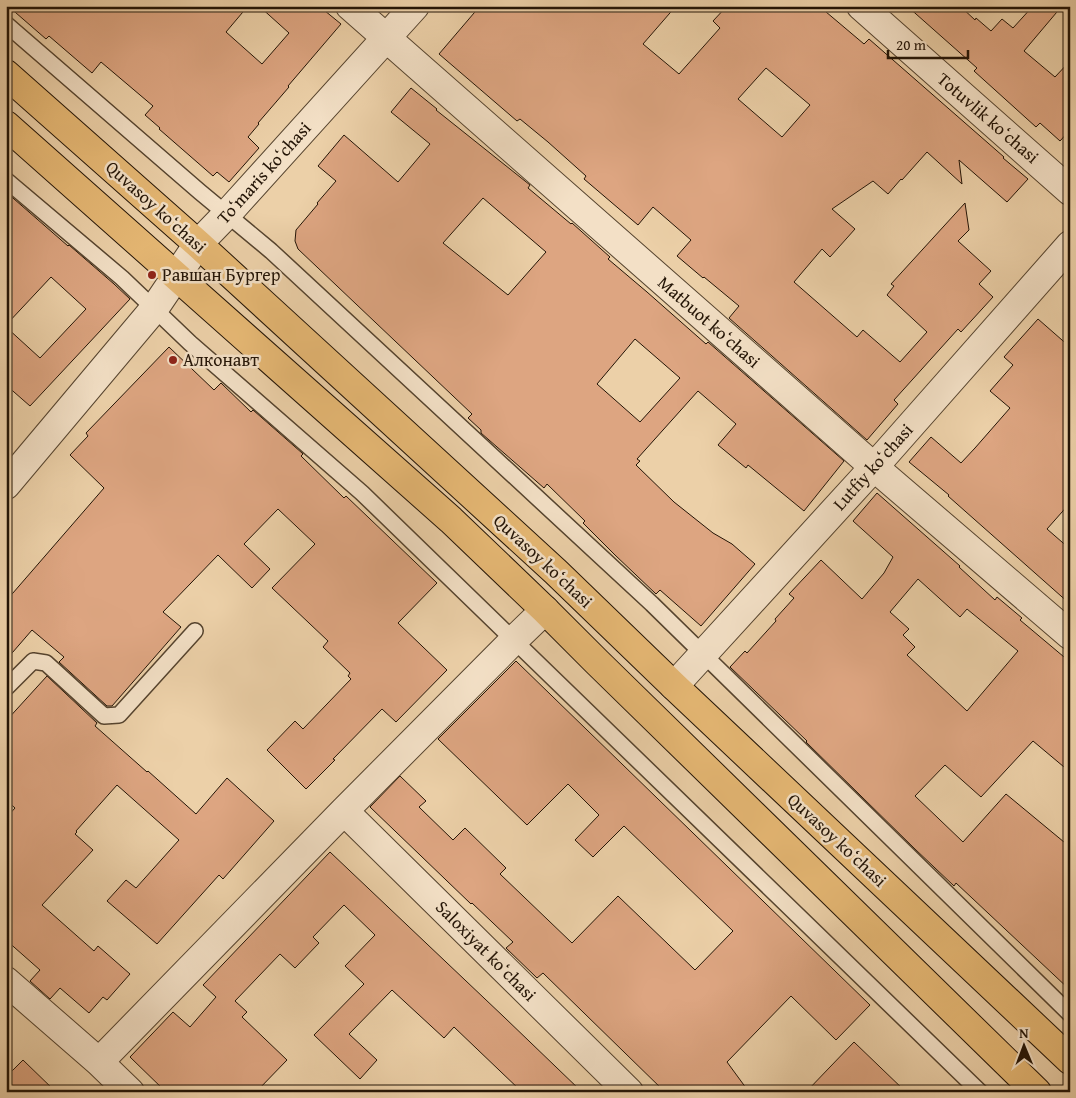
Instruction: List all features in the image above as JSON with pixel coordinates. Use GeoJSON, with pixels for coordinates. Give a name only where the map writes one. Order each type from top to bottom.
{"type":"FeatureCollection","features":[{"type":"Feature","properties":{"kind":"main road","name":"Quvasoy koʻchasi"},"geometry":{"type":"LineString","coordinates":[[6,74],[198,244],[556,572],[1070,1060]]}},
{"type":"Feature","properties":{"kind":"main road","name":"Quvasoy koʻchasi"},"geometry":{"type":"LineString","coordinates":[[6,126],[452,520],[1037,1092]]}},
{"type":"Feature","properties":{"kind":"street","name":"Matbuot koʻchasi"},"geometry":{"type":"LineString","coordinates":[[350,6],[874,467],[1070,635]]}},
{"type":"Feature","properties":{"kind":"street","name":"Toʻmaris koʻchasi"},"geometry":{"type":"LineString","coordinates":[[6,485],[154,309],[198,244],[415,6]]}},
{"type":"Feature","properties":{"kind":"street","name":"Totuvlik koʻchasi"},"geometry":{"type":"LineString","coordinates":[[861,6],[1070,191]]}},
{"type":"Feature","properties":{"kind":"street","name":"Lutfiy koʻchasi"},"geometry":{"type":"LineString","coordinates":[[674,686],[874,467],[1070,245]]}},
{"type":"Feature","properties":{"kind":"street"},"geometry":{"type":"LineString","coordinates":[[98,1062],[344,811],[545,610]]}},
{"type":"Feature","properties":{"kind":"street","name":"Saloxiyat koʻchasi"},"geometry":{"type":"LineString","coordinates":[[344,811],[629,1092]]}},
{"type":"Feature","properties":{"kind":"street"},"geometry":{"type":"LineString","coordinates":[[6,981],[130,1092]]}},
{"type":"Feature","properties":{"kind":"lane"},"geometry":{"type":"LineString","coordinates":[[6,24],[278,258],[652,604],[1070,1014]]}},
{"type":"Feature","properties":{"kind":"lane"},"geometry":{"type":"LineString","coordinates":[[6,180],[122,278],[190,343],[362,494],[980,1092]]}},
{"type":"Feature","properties":{"kind":"lane"},"geometry":{"type":"LineString","coordinates":[[6,688],[33,661],[46,663],[104,716],[119,715],[195,631]]}},
{"type":"Feature","properties":{"kind":"building"},"geometry":{"type":"Polygon","coordinates":[[[8,6],[248,6],[226,32],[262,64],[289,33],[259,6],[319,6],[341,24],[288,86],[248,137],[259,148],[229,182],[217,172],[213,176],[159,129],[145,115],[153,106],[101,62],[92,73],[49,36],[46,39],[8,6]]]}},
{"type":"Feature","properties":{"kind":"building"},"geometry":{"type":"Polygon","coordinates":[[[480,6],[676,6],[643,44],[679,74],[720,28],[713,21],[727,6],[819,6],[864,44],[869,39],[1028,179],[1007,202],[959,160],[962,184],[927,152],[888,194],[873,181],[832,209],[855,229],[830,257],[822,249],[794,282],[857,337],[863,330],[900,362],[927,332],[887,295],[894,286],[891,284],[965,203],[969,230],[958,241],[991,271],[979,284],[993,297],[961,332],[958,329],[894,400],[898,404],[867,440],[729,318],[739,306],[677,256],[691,240],[653,207],[638,225],[584,179],[586,176],[548,142],[520,119],[517,121],[439,54],[480,6]],[[766,68],[738,99],[782,137],[810,105],[766,68]]]}},
{"type":"Feature","properties":{"kind":"building"},"geometry":{"type":"Polygon","coordinates":[[[907,6],[960,6],[991,31],[1002,19],[1013,28],[1033,6],[1062,6],[1024,51],[1055,77],[1070,61],[1070,130],[1060,141],[1040,123],[1036,127],[974,71],[977,68],[907,6]]]}},
{"type":"Feature","properties":{"kind":"building"},"geometry":{"type":"Polygon","coordinates":[[[411,88],[530,185],[528,188],[572,223],[610,257],[608,259],[706,344],[708,342],[844,461],[804,511],[748,465],[746,468],[718,445],[736,424],[698,391],[637,459],[640,461],[636,465],[674,502],[713,533],[732,544],[755,564],[701,626],[660,590],[656,594],[583,523],[585,521],[547,484],[544,488],[481,433],[481,430],[468,418],[472,414],[298,249],[295,241],[296,230],[336,181],[318,166],[344,135],[398,182],[430,144],[391,112],[411,88]],[[483,198],[443,243],[508,295],[546,252],[483,198]],[[635,339],[597,384],[640,422],[680,378],[635,339]]]}},
{"type":"Feature","properties":{"kind":"building"},"geometry":{"type":"Polygon","coordinates":[[[6,192],[130,299],[30,406],[6,385],[6,327],[40,358],[86,309],[51,277],[6,325],[6,192]]]}},
{"type":"Feature","properties":{"kind":"building"},"geometry":{"type":"Polygon","coordinates":[[[1038,319],[1070,347],[1070,503],[1047,529],[1070,549],[1070,604],[949,495],[909,462],[931,437],[961,463],[975,448],[1010,408],[990,391],[1013,365],[1004,357],[1038,319]]]}},
{"type":"Feature","properties":{"kind":"building"},"geometry":{"type":"Polygon","coordinates":[[[169,347],[214,390],[221,383],[251,412],[253,410],[302,453],[301,456],[344,498],[346,496],[437,583],[398,623],[447,670],[396,722],[382,709],[306,789],[267,750],[295,721],[303,729],[351,679],[348,676],[350,673],[323,647],[328,641],[272,588],[315,544],[278,509],[244,544],[270,569],[252,588],[218,555],[163,612],[181,627],[112,706],[107,706],[59,662],[64,657],[32,630],[6,660],[6,601],[104,488],[70,455],[88,436],[86,433],[169,347]]]}},
{"type":"Feature","properties":{"kind":"building"},"geometry":{"type":"Polygon","coordinates":[[[877,493],[960,566],[995,600],[997,597],[1022,618],[1020,620],[1070,662],[1070,772],[1033,741],[981,797],[945,765],[915,796],[963,842],[1006,794],[1070,847],[1070,990],[956,883],[954,886],[915,849],[730,667],[745,651],[747,653],[776,621],[775,619],[794,598],[789,594],[821,560],[862,599],[884,573],[893,557],[853,521],[877,493]],[[918,579],[890,612],[909,629],[903,635],[915,647],[907,655],[967,711],[1018,651],[967,609],[960,617],[918,579]]]}},
{"type":"Feature","properties":{"kind":"building"},"geometry":{"type":"Polygon","coordinates":[[[516,661],[870,1005],[836,1040],[791,996],[727,1062],[749,1092],[665,1092],[543,973],[537,978],[506,948],[513,942],[370,807],[400,776],[426,801],[419,807],[453,840],[465,828],[506,868],[500,874],[572,943],[618,896],[695,970],[733,931],[624,826],[593,857],[575,840],[599,815],[568,784],[527,825],[438,739],[516,661]]]}},
{"type":"Feature","properties":{"kind":"building"},"geometry":{"type":"Polygon","coordinates":[[[47,676],[97,723],[95,726],[196,814],[227,778],[274,821],[223,879],[219,875],[157,944],[107,901],[126,880],[136,888],[179,840],[117,785],[76,831],[75,834],[93,850],[42,905],[94,951],[98,946],[130,974],[107,1000],[103,997],[89,1013],[60,988],[50,999],[30,981],[40,970],[6,940],[6,818],[15,808],[6,800],[6,721],[47,676]]]}},
{"type":"Feature","properties":{"kind":"building"},"geometry":{"type":"Polygon","coordinates":[[[330,852],[582,1092],[522,1092],[454,1027],[444,1038],[392,990],[349,1034],[377,1060],[360,1079],[314,1035],[364,984],[345,966],[375,935],[344,905],[313,937],[319,943],[295,968],[280,954],[235,1001],[247,1012],[242,1017],[287,1060],[256,1092],[166,1092],[130,1057],[173,1012],[190,1027],[216,997],[203,985],[330,852]]]}},
{"type":"Feature","properties":{"kind":"building"},"geometry":{"type":"Polygon","coordinates":[[[854,1042],[906,1092],[806,1092],[854,1042]]]}},
{"type":"Feature","properties":{"kind":"building"},"geometry":{"type":"Polygon","coordinates":[[[23,1060],[56,1092],[6,1092],[6,1077],[23,1060]]]}},
{"type":"Feature","properties":{"kind":"place","name":"Равшан Бургер"},"geometry":{"type":"Point","coordinates":[152,275]}},
{"type":"Feature","properties":{"kind":"place","name":"Алконавт"},"geometry":{"type":"Point","coordinates":[173,360]}}]}
